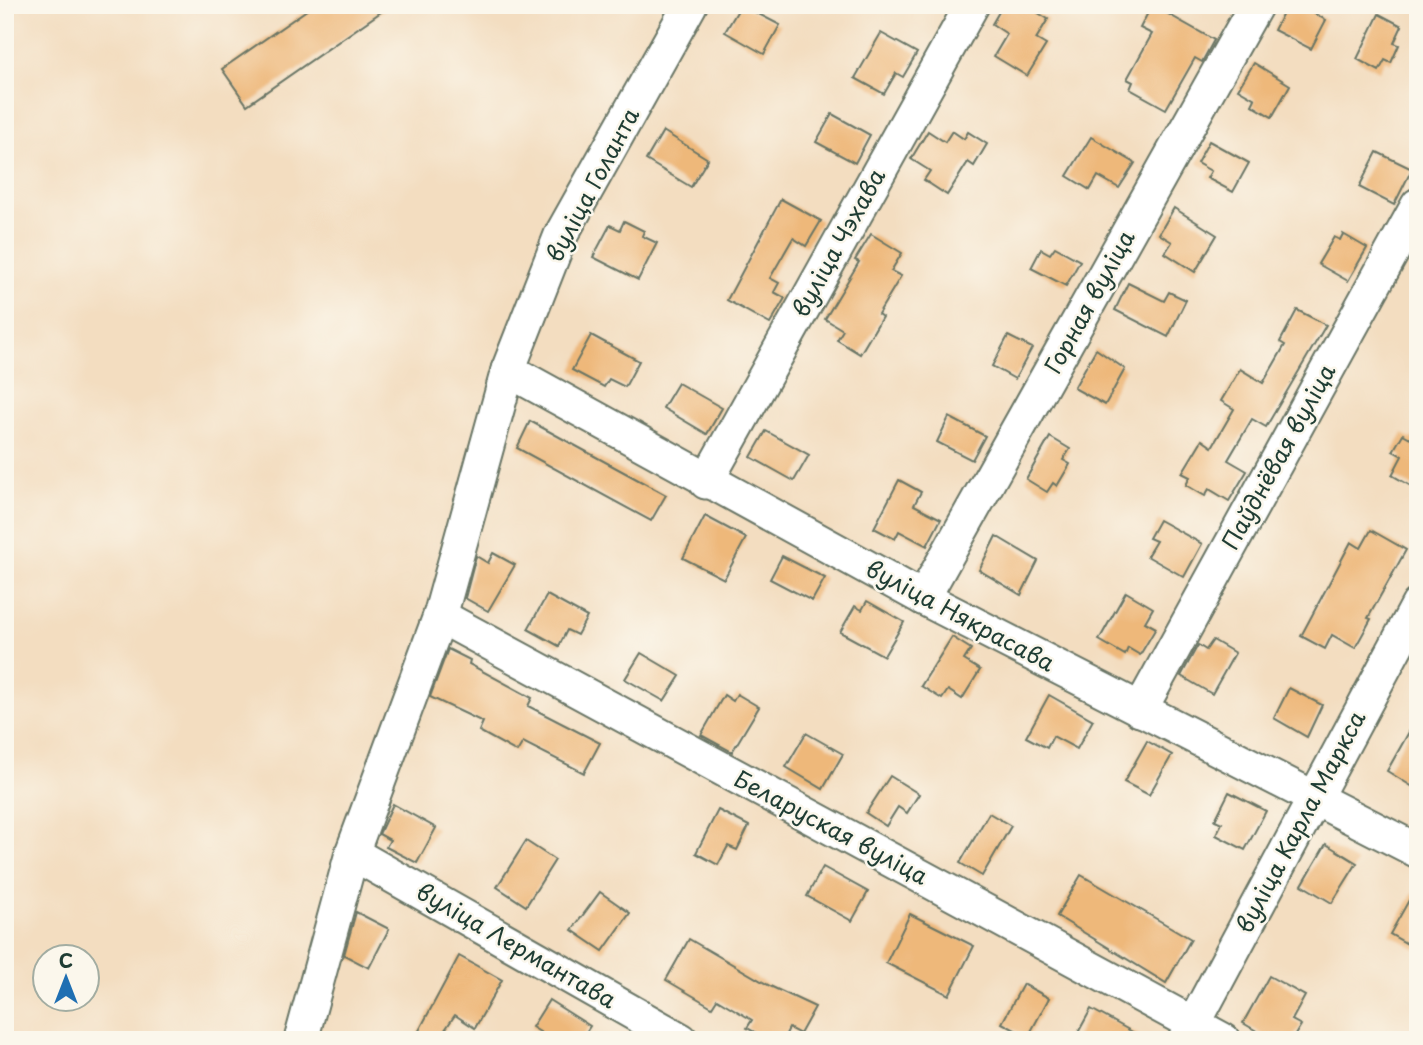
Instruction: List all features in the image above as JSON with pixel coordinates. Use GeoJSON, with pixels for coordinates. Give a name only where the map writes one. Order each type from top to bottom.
{"type":"FeatureCollection","features":[{"type":"Feature","properties":{"kind":"street","name":"вуліца Голанта"},"geometry":{"type":"LineString","coordinates":[[301,1040],[352,853],[440,616],[508,370],[561,235],[690,5]]}},
{"type":"Feature","properties":{"kind":"street","name":"вуліца Чэхава"},"geometry":{"type":"LineString","coordinates":[[706,482],[972,5]]}},
{"type":"Feature","properties":{"kind":"street","name":"Горная вуліца"},"geometry":{"type":"LineString","coordinates":[[923,598],[1256,5]]}},
{"type":"Feature","properties":{"kind":"street","name":"Паўднёвая вуліца"},"geometry":{"type":"LineString","coordinates":[[1140,710],[1418,205]]}},
{"type":"Feature","properties":{"kind":"street","name":"вуліца Някрасава"},"geometry":{"type":"LineString","coordinates":[[508,370],[706,482],[923,598],[1140,710],[1314,795],[1418,851]]}},
{"type":"Feature","properties":{"kind":"street","name":"вуліца Карла Маркса"},"geometry":{"type":"LineString","coordinates":[[1189,1031],[1418,605]]}},
{"type":"Feature","properties":{"kind":"street","name":"Беларуская вуліца"},"geometry":{"type":"LineString","coordinates":[[440,616],[1189,1031],[1223,1040]]}},
{"type":"Feature","properties":{"kind":"street","name":"вуліца Лермантава"},"geometry":{"type":"LineString","coordinates":[[352,853],[681,1040]]}},
{"type":"Feature","properties":{"kind":"building"},"geometry":{"type":"Polygon","coordinates":[[[314,5],[391,5],[247,105],[222,69],[314,5]]]}},
{"type":"Feature","properties":{"kind":"building"},"geometry":{"type":"Polygon","coordinates":[[[741,5],[780,25],[764,54],[725,32],[741,5]]]}},
{"type":"Feature","properties":{"kind":"building"},"geometry":{"type":"Polygon","coordinates":[[[1003,5],[1025,5],[1048,19],[1036,39],[1046,45],[1027,76],[994,56],[1007,34],[992,24],[1003,5]]]}},
{"type":"Feature","properties":{"kind":"building"},"geometry":{"type":"Polygon","coordinates":[[[1152,5],[1214,40],[1202,62],[1195,58],[1166,109],[1130,89],[1133,82],[1127,79],[1152,34],[1140,28],[1152,5]]]}},
{"type":"Feature","properties":{"kind":"building"},"geometry":{"type":"Polygon","coordinates":[[[1287,5],[1319,5],[1315,14],[1326,20],[1311,49],[1274,30],[1287,5]]]}},
{"type":"Feature","properties":{"kind":"building"},"geometry":{"type":"Polygon","coordinates":[[[1379,14],[1402,26],[1394,43],[1399,45],[1391,63],[1385,60],[1379,71],[1357,59],[1379,14]]]}},
{"type":"Feature","properties":{"kind":"building"},"geometry":{"type":"Polygon","coordinates":[[[881,33],[917,53],[903,77],[896,73],[884,94],[855,78],[881,33]]]}},
{"type":"Feature","properties":{"kind":"building"},"geometry":{"type":"Polygon","coordinates":[[[1254,63],[1290,85],[1272,117],[1252,105],[1255,99],[1238,89],[1254,63]]]}},
{"type":"Feature","properties":{"kind":"building"},"geometry":{"type":"Polygon","coordinates":[[[832,114],[870,135],[855,163],[816,142],[832,114]]]}},
{"type":"Feature","properties":{"kind":"building"},"geometry":{"type":"Polygon","coordinates":[[[663,131],[708,159],[691,187],[646,160],[663,131]]]}},
{"type":"Feature","properties":{"kind":"building"},"geometry":{"type":"Polygon","coordinates":[[[928,131],[945,142],[952,131],[964,139],[968,132],[987,144],[974,166],[968,162],[947,195],[924,180],[930,171],[911,159],[928,131]]]}},
{"type":"Feature","properties":{"kind":"building"},"geometry":{"type":"Polygon","coordinates":[[[1091,137],[1135,163],[1119,188],[1098,176],[1090,190],[1067,176],[1091,137]]]}},
{"type":"Feature","properties":{"kind":"building"},"geometry":{"type":"Polygon","coordinates":[[[1209,141],[1249,163],[1233,192],[1207,178],[1211,171],[1197,163],[1209,141]]]}},
{"type":"Feature","properties":{"kind":"building"},"geometry":{"type":"Polygon","coordinates":[[[1377,152],[1412,169],[1394,205],[1359,187],[1377,152]]]}},
{"type":"Feature","properties":{"kind":"building"},"geometry":{"type":"Polygon","coordinates":[[[781,199],[821,221],[806,246],[793,238],[770,278],[779,283],[774,292],[785,298],[770,324],[727,300],[781,199]]]}},
{"type":"Feature","properties":{"kind":"building"},"geometry":{"type":"Polygon","coordinates":[[[1174,208],[1217,235],[1195,272],[1165,253],[1172,242],[1159,234],[1174,208]]]}},
{"type":"Feature","properties":{"kind":"building"},"geometry":{"type":"Polygon","coordinates":[[[624,221],[644,231],[642,236],[657,243],[638,280],[593,257],[610,225],[620,230],[624,221]]]}},
{"type":"Feature","properties":{"kind":"building"},"geometry":{"type":"Polygon","coordinates":[[[871,234],[902,253],[891,271],[901,276],[878,314],[882,317],[860,354],[837,340],[843,330],[825,319],[859,262],[855,260],[871,234]]]}},
{"type":"Feature","properties":{"kind":"building"},"geometry":{"type":"Polygon","coordinates":[[[1343,234],[1367,248],[1348,281],[1318,264],[1334,237],[1340,240],[1343,234]]]}},
{"type":"Feature","properties":{"kind":"building"},"geometry":{"type":"Polygon","coordinates":[[[1055,247],[1080,261],[1066,286],[1031,268],[1041,249],[1050,254],[1055,247]]]}},
{"type":"Feature","properties":{"kind":"building"},"geometry":{"type":"Polygon","coordinates":[[[1128,283],[1164,301],[1169,292],[1186,300],[1168,337],[1115,310],[1128,283]]]}},
{"type":"Feature","properties":{"kind":"building"},"geometry":{"type":"Polygon","coordinates":[[[1297,310],[1326,325],[1266,427],[1252,419],[1228,460],[1247,471],[1229,501],[1209,489],[1205,496],[1186,485],[1190,477],[1182,473],[1202,440],[1212,447],[1234,409],[1221,401],[1240,369],[1263,383],[1285,345],[1280,342],[1297,310]]]}},
{"type":"Feature","properties":{"kind":"building"},"geometry":{"type":"Polygon","coordinates":[[[591,335],[639,361],[625,387],[609,379],[604,387],[572,370],[591,335]]]}},
{"type":"Feature","properties":{"kind":"building"},"geometry":{"type":"Polygon","coordinates":[[[1008,336],[1032,348],[1015,379],[992,366],[1008,336]]]}},
{"type":"Feature","properties":{"kind":"building"},"geometry":{"type":"Polygon","coordinates":[[[1096,349],[1125,369],[1105,405],[1074,388],[1096,349]]]}},
{"type":"Feature","properties":{"kind":"building"},"geometry":{"type":"Polygon","coordinates":[[[678,383],[722,408],[707,434],[663,408],[678,383]]]}},
{"type":"Feature","properties":{"kind":"building"},"geometry":{"type":"Polygon","coordinates":[[[949,417],[985,436],[972,460],[937,442],[949,417]]]}},
{"type":"Feature","properties":{"kind":"building"},"geometry":{"type":"Polygon","coordinates":[[[530,421],[666,495],[651,521],[517,448],[530,421]]]}},
{"type":"Feature","properties":{"kind":"building"},"geometry":{"type":"Polygon","coordinates":[[[1418,429],[1418,490],[1392,475],[1402,456],[1393,451],[1403,434],[1412,439],[1418,429]]]}},
{"type":"Feature","properties":{"kind":"building"},"geometry":{"type":"Polygon","coordinates":[[[766,431],[809,455],[794,481],[751,457],[766,431]]]}},
{"type":"Feature","properties":{"kind":"building"},"geometry":{"type":"Polygon","coordinates":[[[1050,437],[1070,449],[1063,460],[1070,464],[1057,486],[1053,483],[1047,492],[1026,479],[1050,437]]]}},
{"type":"Feature","properties":{"kind":"building"},"geometry":{"type":"Polygon","coordinates":[[[899,480],[921,492],[914,505],[941,519],[927,546],[899,531],[895,539],[874,528],[899,480]]]}},
{"type":"Feature","properties":{"kind":"building"},"geometry":{"type":"Polygon","coordinates":[[[705,516],[746,538],[724,579],[683,558],[705,516]]]}},
{"type":"Feature","properties":{"kind":"building"},"geometry":{"type":"Polygon","coordinates":[[[1159,520],[1202,544],[1184,577],[1147,556],[1156,541],[1149,538],[1159,520]]]}},
{"type":"Feature","properties":{"kind":"building"},"geometry":{"type":"Polygon","coordinates":[[[1371,530],[1406,550],[1368,618],[1371,619],[1355,648],[1332,635],[1325,649],[1301,636],[1351,542],[1361,548],[1371,530]]]}},
{"type":"Feature","properties":{"kind":"building"},"geometry":{"type":"Polygon","coordinates":[[[996,536],[1038,561],[1021,595],[979,570],[996,536]]]}},
{"type":"Feature","properties":{"kind":"building"},"geometry":{"type":"Polygon","coordinates":[[[493,553],[515,565],[488,611],[465,598],[476,556],[488,563],[493,553]]]}},
{"type":"Feature","properties":{"kind":"building"},"geometry":{"type":"Polygon","coordinates":[[[782,556],[825,578],[812,601],[770,579],[782,556]]]}},
{"type":"Feature","properties":{"kind":"building"},"geometry":{"type":"Polygon","coordinates":[[[1126,592],[1153,608],[1145,622],[1156,628],[1140,655],[1128,648],[1125,655],[1099,640],[1126,592]]]}},
{"type":"Feature","properties":{"kind":"building"},"geometry":{"type":"Polygon","coordinates":[[[547,595],[587,617],[577,635],[567,630],[559,646],[528,629],[547,595]]]}},
{"type":"Feature","properties":{"kind":"building"},"geometry":{"type":"Polygon","coordinates":[[[867,601],[904,622],[884,656],[840,632],[855,606],[862,610],[867,601]]]}},
{"type":"Feature","properties":{"kind":"building"},"geometry":{"type":"Polygon","coordinates":[[[952,637],[971,649],[964,660],[980,670],[962,699],[948,690],[942,699],[921,686],[952,637]]]}},
{"type":"Feature","properties":{"kind":"building"},"geometry":{"type":"Polygon","coordinates":[[[1213,640],[1235,653],[1212,694],[1181,676],[1198,645],[1206,650],[1213,640]]]}},
{"type":"Feature","properties":{"kind":"building"},"geometry":{"type":"Polygon","coordinates":[[[448,649],[470,660],[469,664],[532,698],[528,706],[600,743],[584,773],[523,742],[517,752],[479,731],[483,722],[430,697],[448,649]]]}},
{"type":"Feature","properties":{"kind":"building"},"geometry":{"type":"Polygon","coordinates":[[[641,653],[680,676],[664,701],[625,679],[641,653]]]}},
{"type":"Feature","properties":{"kind":"building"},"geometry":{"type":"Polygon","coordinates":[[[1289,688],[1322,705],[1307,737],[1274,718],[1289,688]]]}},
{"type":"Feature","properties":{"kind":"building"},"geometry":{"type":"Polygon","coordinates":[[[737,694],[759,707],[732,752],[701,735],[724,695],[733,701],[737,694]]]}},
{"type":"Feature","properties":{"kind":"building"},"geometry":{"type":"Polygon","coordinates":[[[1049,695],[1093,720],[1077,749],[1053,736],[1047,748],[1026,737],[1049,695]]]}},
{"type":"Feature","properties":{"kind":"building"},"geometry":{"type":"Polygon","coordinates":[[[1418,716],[1418,790],[1387,771],[1418,716]]]}},
{"type":"Feature","properties":{"kind":"building"},"geometry":{"type":"Polygon","coordinates":[[[806,733],[843,754],[823,789],[786,767],[806,733]]]}},
{"type":"Feature","properties":{"kind":"building"},"geometry":{"type":"Polygon","coordinates":[[[1147,741],[1172,755],[1149,795],[1124,782],[1147,741]]]}},
{"type":"Feature","properties":{"kind":"building"},"geometry":{"type":"Polygon","coordinates":[[[890,776],[919,794],[907,813],[898,807],[886,826],[866,813],[890,776]]]}},
{"type":"Feature","properties":{"kind":"building"},"geometry":{"type":"Polygon","coordinates":[[[1229,792],[1266,811],[1245,850],[1216,835],[1222,823],[1215,820],[1229,792]]]}},
{"type":"Feature","properties":{"kind":"building"},"geometry":{"type":"Polygon","coordinates":[[[393,804],[436,828],[417,863],[386,847],[390,840],[379,834],[393,804]]]}},
{"type":"Feature","properties":{"kind":"building"},"geometry":{"type":"Polygon","coordinates":[[[718,810],[749,826],[737,850],[728,846],[718,865],[696,853],[718,810]]]}},
{"type":"Feature","properties":{"kind":"building"},"geometry":{"type":"Polygon","coordinates":[[[989,813],[1011,826],[982,876],[960,863],[989,813]]]}},
{"type":"Feature","properties":{"kind":"building"},"geometry":{"type":"Polygon","coordinates":[[[526,841],[555,860],[526,906],[497,887],[526,841]]]}},
{"type":"Feature","properties":{"kind":"building"},"geometry":{"type":"Polygon","coordinates":[[[1326,844],[1357,863],[1332,903],[1302,885],[1326,844]]]}},
{"type":"Feature","properties":{"kind":"building"},"geometry":{"type":"Polygon","coordinates":[[[823,867],[868,892],[852,921],[807,896],[823,867]]]}},
{"type":"Feature","properties":{"kind":"building"},"geometry":{"type":"Polygon","coordinates":[[[1081,875],[1191,939],[1166,983],[1057,916],[1081,875]]]}},
{"type":"Feature","properties":{"kind":"building"},"geometry":{"type":"Polygon","coordinates":[[[1418,884],[1418,950],[1390,934],[1418,884]]]}},
{"type":"Feature","properties":{"kind":"building"},"geometry":{"type":"Polygon","coordinates":[[[600,892],[630,913],[603,951],[572,930],[600,892]]]}},
{"type":"Feature","properties":{"kind":"building"},"geometry":{"type":"Polygon","coordinates":[[[356,912],[389,929],[369,968],[344,955],[356,912]]]}},
{"type":"Feature","properties":{"kind":"building"},"geometry":{"type":"Polygon","coordinates":[[[910,914],[974,946],[949,995],[886,963],[910,914]]]}},
{"type":"Feature","properties":{"kind":"building"},"geometry":{"type":"Polygon","coordinates":[[[689,939],[770,986],[815,1007],[800,1034],[789,1028],[783,1040],[769,1040],[747,1028],[752,1020],[717,999],[712,1007],[666,980],[689,939]]]}},
{"type":"Feature","properties":{"kind":"building"},"geometry":{"type":"Polygon","coordinates":[[[459,956],[502,980],[475,1028],[455,1015],[438,1040],[414,1040],[459,956]]]}},
{"type":"Feature","properties":{"kind":"building"},"geometry":{"type":"Polygon","coordinates":[[[1269,976],[1305,996],[1292,1020],[1301,1025],[1292,1040],[1272,1040],[1243,1023],[1269,976]]]}},
{"type":"Feature","properties":{"kind":"building"},"geometry":{"type":"Polygon","coordinates":[[[1023,984],[1049,998],[1028,1037],[1002,1023],[1023,984]]]}},
{"type":"Feature","properties":{"kind":"building"},"geometry":{"type":"Polygon","coordinates":[[[549,1000],[590,1026],[581,1040],[553,1040],[532,1027],[549,1000]]]}},
{"type":"Feature","properties":{"kind":"building"},"geometry":{"type":"Polygon","coordinates":[[[1091,1009],[1147,1040],[1074,1040],[1091,1009]]]}}]}
